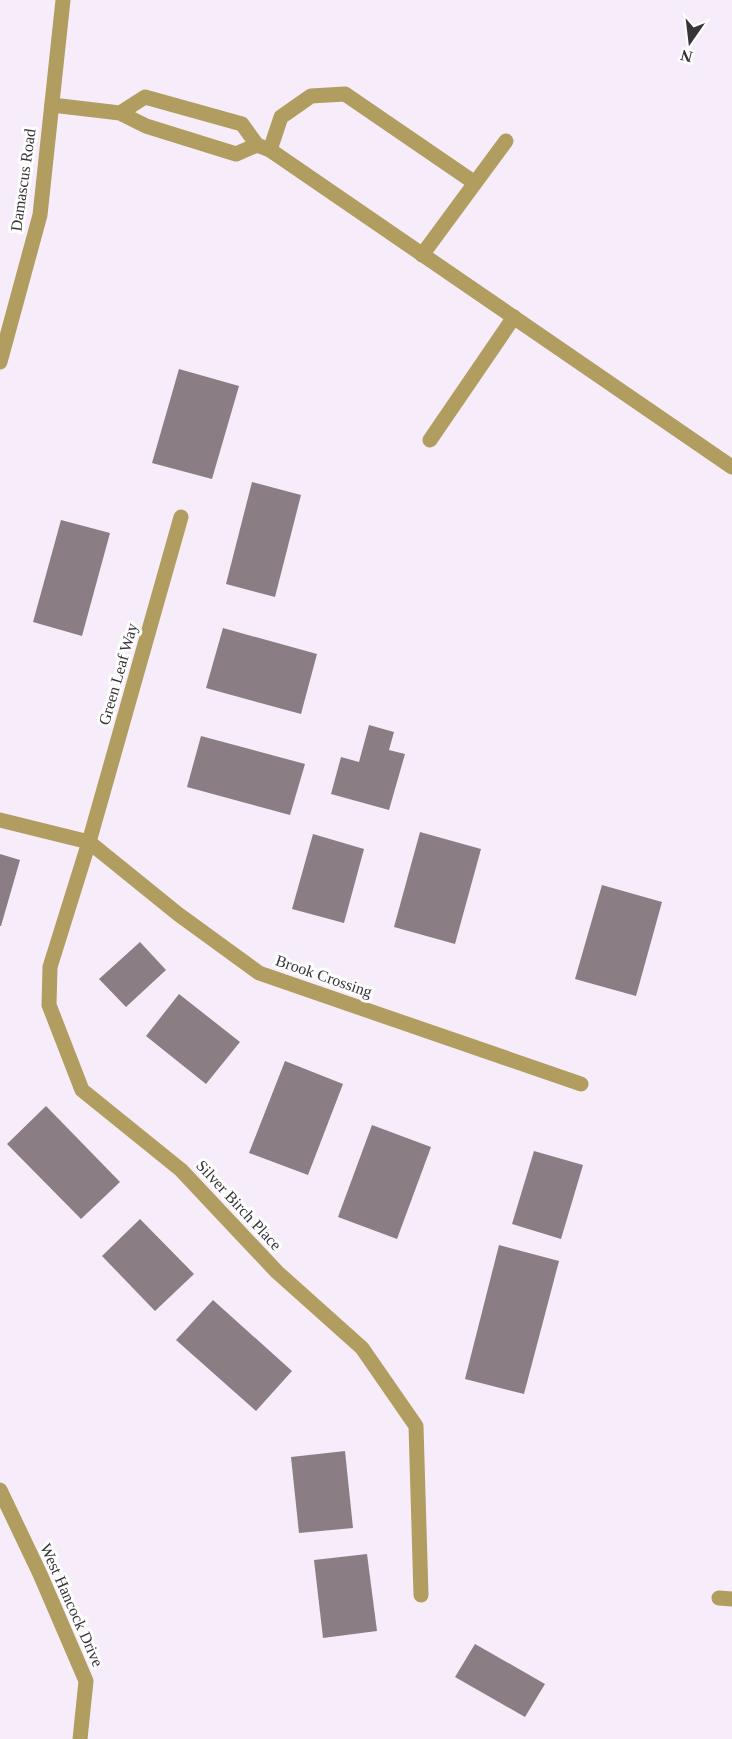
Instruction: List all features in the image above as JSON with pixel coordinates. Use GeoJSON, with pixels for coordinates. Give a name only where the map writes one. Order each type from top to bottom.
{"type":"FeatureCollection","features":[{"type":"Feature","properties":{"kind":"street","name":"Damascus Road"},"geometry":{"type":"LineString","coordinates":[[0,362],[40,215],[63,0]]}},
{"type":"Feature","properties":{"kind":"street"},"geometry":{"type":"LineString","coordinates":[[52,105],[120,113],[146,126],[236,154],[263,147],[281,117],[311,96],[345,94],[475,183]]}},
{"type":"Feature","properties":{"kind":"street"},"geometry":{"type":"LineString","coordinates":[[120,113],[145,97],[242,124],[263,147],[732,467]]}},
{"type":"Feature","properties":{"kind":"street"},"geometry":{"type":"LineString","coordinates":[[422,255],[506,141]]}},
{"type":"Feature","properties":{"kind":"street"},"geometry":{"type":"LineString","coordinates":[[430,440],[514,317]]}},
{"type":"Feature","properties":{"kind":"street","name":"Green Leaf Way"},"geometry":{"type":"LineString","coordinates":[[89,842],[181,517]]}},
{"type":"Feature","properties":{"kind":"street"},"geometry":{"type":"LineString","coordinates":[[0,820],[89,842]]}},
{"type":"Feature","properties":{"kind":"street","name":"Brook Crossing"},"geometry":{"type":"LineString","coordinates":[[89,842],[178,914],[259,973],[580,1084]]}},
{"type":"Feature","properties":{"kind":"street","name":"Silver Birch Place"},"geometry":{"type":"LineString","coordinates":[[89,842],[50,968],[49,1005],[82,1090],[181,1170],[277,1272],[362,1348],[416,1426],[421,1595]]}},
{"type":"Feature","properties":{"kind":"street","name":"West Hancock Drive"},"geometry":{"type":"LineString","coordinates":[[0,1490],[40,1574],[86,1681],[80,1739]]}},
{"type":"Feature","properties":{"kind":"building"},"geometry":{"type":"Polygon","coordinates":[[[179,369],[239,386],[212,479],[152,463],[179,369]]]}},
{"type":"Feature","properties":{"kind":"building"},"geometry":{"type":"Polygon","coordinates":[[[252,482],[301,495],[275,597],[226,584],[252,482]]]}},
{"type":"Feature","properties":{"kind":"building"},"geometry":{"type":"Polygon","coordinates":[[[61,520],[110,533],[82,636],[33,622],[61,520]]]}},
{"type":"Feature","properties":{"kind":"building"},"geometry":{"type":"Polygon","coordinates":[[[223,628],[317,654],[301,714],[206,688],[223,628]]]}},
{"type":"Feature","properties":{"kind":"building"},"geometry":{"type":"Polygon","coordinates":[[[369,725],[394,732],[389,750],[405,754],[389,810],[331,794],[341,757],[359,762],[369,725]]]}},
{"type":"Feature","properties":{"kind":"building"},"geometry":{"type":"Polygon","coordinates":[[[201,736],[305,764],[290,815],[187,787],[201,736]]]}},
{"type":"Feature","properties":{"kind":"building"},"geometry":{"type":"Polygon","coordinates":[[[420,832],[481,849],[455,944],[394,927],[420,832]]]}},
{"type":"Feature","properties":{"kind":"building"},"geometry":{"type":"Polygon","coordinates":[[[313,834],[364,849],[344,923],[292,909],[313,834]]]}},
{"type":"Feature","properties":{"kind":"building"},"geometry":{"type":"Polygon","coordinates":[[[0,854],[20,860],[1,926],[0,926],[0,854]]]}},
{"type":"Feature","properties":{"kind":"building"},"geometry":{"type":"Polygon","coordinates":[[[602,885],[662,902],[636,996],[575,979],[602,885]]]}},
{"type":"Feature","properties":{"kind":"building"},"geometry":{"type":"Polygon","coordinates":[[[140,942],[166,970],[126,1007],[99,979],[140,942]]]}},
{"type":"Feature","properties":{"kind":"building"},"geometry":{"type":"Polygon","coordinates":[[[179,994],[240,1042],[206,1084],[146,1036],[179,994]]]}},
{"type":"Feature","properties":{"kind":"building"},"geometry":{"type":"Polygon","coordinates":[[[285,1061],[343,1084],[308,1175],[249,1153],[285,1061]]]}},
{"type":"Feature","properties":{"kind":"building"},"geometry":{"type":"Polygon","coordinates":[[[46,1106],[120,1182],[81,1219],[7,1144],[46,1106]]]}},
{"type":"Feature","properties":{"kind":"building"},"geometry":{"type":"Polygon","coordinates":[[[372,1125],[431,1147],[397,1239],[338,1217],[372,1125]]]}},
{"type":"Feature","properties":{"kind":"building"},"geometry":{"type":"Polygon","coordinates":[[[534,1151],[583,1165],[561,1239],[512,1224],[534,1151]]]}},
{"type":"Feature","properties":{"kind":"building"},"geometry":{"type":"Polygon","coordinates":[[[140,1219],[194,1274],[155,1311],[102,1256],[140,1219]]]}},
{"type":"Feature","properties":{"kind":"building"},"geometry":{"type":"Polygon","coordinates":[[[499,1245],[559,1261],[524,1394],[465,1379],[499,1245]]]}},
{"type":"Feature","properties":{"kind":"building"},"geometry":{"type":"Polygon","coordinates":[[[213,1300],[292,1371],[256,1411],[176,1340],[213,1300]]]}},
{"type":"Feature","properties":{"kind":"building"},"geometry":{"type":"Polygon","coordinates":[[[345,1451],[353,1528],[299,1533],[291,1457],[345,1451]]]}},
{"type":"Feature","properties":{"kind":"building"},"geometry":{"type":"Polygon","coordinates":[[[367,1554],[377,1631],[323,1638],[314,1560],[367,1554]]]}},
{"type":"Feature","properties":{"kind":"building"},"geometry":{"type":"Polygon","coordinates":[[[475,1644],[545,1684],[525,1717],[455,1677],[475,1644]]]}}]}
